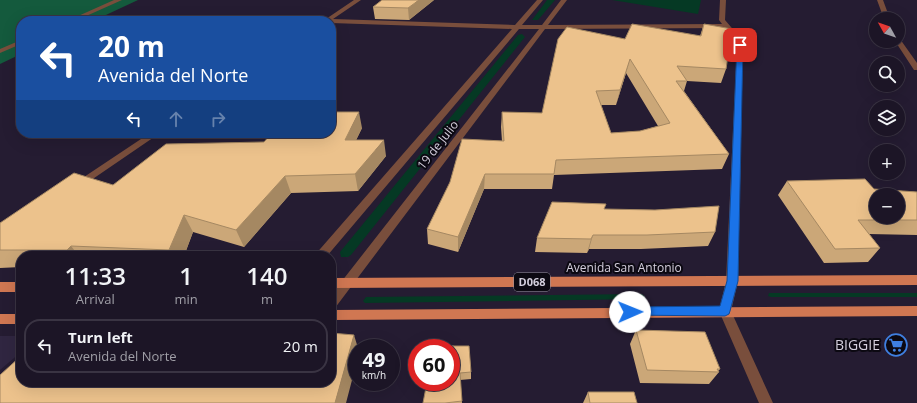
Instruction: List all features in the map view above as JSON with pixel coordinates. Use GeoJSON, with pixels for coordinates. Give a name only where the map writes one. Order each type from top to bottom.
{"type":"FeatureCollection","features":[{"type":"Feature","properties":{"kind":"main road","name":"Avenida San Antonio"},"geometry":{"type":"LineString","coordinates":[[336,283],[917,280]]}},
{"type":"Feature","properties":{"kind":"main road"},"geometry":{"type":"LineString","coordinates":[[0,287],[16,286]]}},
{"type":"Feature","properties":{"kind":"main road"},"geometry":{"type":"LineString","coordinates":[[336,315],[725,311],[917,311]]}},
{"type":"Feature","properties":{"kind":"main road"},"geometry":{"type":"LineString","coordinates":[[0,319],[16,319]]}},
{"type":"Feature","properties":{"kind":"street"},"geometry":{"type":"LineString","coordinates":[[82,16],[119,0]]}},
{"type":"Feature","properties":{"kind":"street"},"geometry":{"type":"LineString","coordinates":[[334,16],[358,0]]}},
{"type":"Feature","properties":{"kind":"street","name":"19 de Julio"},"geometry":{"type":"LineString","coordinates":[[324,251],[540,0]]}},
{"type":"Feature","properties":{"kind":"street","name":"19 de Julio"},"geometry":{"type":"LineString","coordinates":[[336,297],[564,0]]}},
{"type":"Feature","properties":{"kind":"street"},"geometry":{"type":"LineString","coordinates":[[723,0],[721,15],[740,45],[732,281],[725,311],[766,403]]}},
{"type":"Feature","properties":{"kind":"street"},"geometry":{"type":"LineString","coordinates":[[880,0],[884,12]]}},
{"type":"Feature","properties":{"kind":"street"},"geometry":{"type":"LineString","coordinates":[[336,21],[517,27],[728,26]]}},
{"type":"Feature","properties":{"kind":"street"},"geometry":{"type":"LineString","coordinates":[[2,49],[16,44]]}},
{"type":"Feature","properties":{"kind":"street"},"geometry":{"type":"LineString","coordinates":[[903,48],[917,68]]}},
{"type":"Feature","properties":{"kind":"street"},"geometry":{"type":"LineString","coordinates":[[72,189],[148,138]]}},
{"type":"Feature","properties":{"kind":"shaded area"},"geometry":{"type":"Polygon","coordinates":[[[0,336],[16,336],[16,356],[0,370],[0,336]]]}},
{"type":"Feature","properties":{"kind":"green space"},"geometry":{"type":"Polygon","coordinates":[[[0,0],[138,0],[104,16],[16,16],[16,56],[0,64],[0,0]]]}},
{"type":"Feature","properties":{"kind":"green space"},"geometry":{"type":"Polygon","coordinates":[[[547,0],[555,0],[538,20],[532,20],[547,0]]]}},
{"type":"Feature","properties":{"kind":"green space"},"geometry":{"type":"Polygon","coordinates":[[[612,0],[701,0],[698,14],[612,0]]]}},
{"type":"Feature","properties":{"kind":"green space"},"geometry":{"type":"Polygon","coordinates":[[[522,34],[525,37],[351,255],[348,257],[341,257],[340,252],[518,35],[522,34]]]}},
{"type":"Feature","properties":{"kind":"green space"},"geometry":{"type":"Polygon","coordinates":[[[769,293],[917,293],[917,297],[771,297],[768,296],[769,293]]]}},
{"type":"Feature","properties":{"kind":"green space"},"geometry":{"type":"Polygon","coordinates":[[[642,294],[645,297],[644,299],[365,303],[363,301],[366,297],[642,294]]]}},
{"type":"Feature","properties":{"kind":"building"},"geometry":{"type":"Polygon","coordinates":[[[382,0],[419,0],[408,8],[373,7],[382,0]]]}},
{"type":"Feature","properties":{"kind":"building"},"geometry":{"type":"Polygon","coordinates":[[[632,24],[701,36],[704,24],[732,29],[726,69],[677,66],[687,81],[676,81],[729,154],[556,160],[554,174],[485,174],[458,237],[427,229],[450,182],[462,139],[504,141],[502,112],[542,113],[558,39],[567,27],[625,39],[632,24]],[[630,59],[620,90],[596,91],[611,133],[640,131],[670,123],[630,59]]]}},
{"type":"Feature","properties":{"kind":"building"},"geometry":{"type":"Polygon","coordinates":[[[336,112],[359,112],[345,140],[384,140],[355,174],[285,176],[236,230],[184,215],[169,250],[71,246],[67,250],[0,250],[0,223],[74,173],[113,185],[166,144],[264,142],[268,138],[336,138],[336,112]]]}},
{"type":"Feature","properties":{"kind":"building"},"geometry":{"type":"Polygon","coordinates":[[[865,179],[873,188],[869,188],[869,220],[858,220],[880,248],[835,249],[787,181],[865,179]]]}},
{"type":"Feature","properties":{"kind":"building"},"geometry":{"type":"Polygon","coordinates":[[[905,191],[917,192],[917,220],[905,220],[905,191]]]}},
{"type":"Feature","properties":{"kind":"building"},"geometry":{"type":"Polygon","coordinates":[[[552,202],[606,204],[604,209],[655,210],[719,206],[715,232],[647,235],[593,235],[591,239],[537,238],[552,202]]]}},
{"type":"Feature","properties":{"kind":"building"},"geometry":{"type":"Polygon","coordinates":[[[636,330],[705,332],[720,369],[717,369],[719,372],[647,370],[636,330]]]}},
{"type":"Feature","properties":{"kind":"building"},"geometry":{"type":"Polygon","coordinates":[[[336,333],[354,335],[353,339],[348,339],[348,356],[335,403],[0,403],[0,375],[16,361],[16,387],[336,387],[336,333]]]}},
{"type":"Feature","properties":{"kind":"building"},"geometry":{"type":"Polygon","coordinates":[[[460,346],[469,346],[471,372],[460,373],[460,346]]]}},
{"type":"Feature","properties":{"kind":"building"},"geometry":{"type":"Polygon","coordinates":[[[460,373],[462,401],[423,403],[425,391],[460,391],[460,373]]]}},
{"type":"Feature","properties":{"kind":"building"},"geometry":{"type":"Polygon","coordinates":[[[588,392],[634,392],[637,403],[590,403],[588,392]]]}},
{"type":"Feature","properties":{"kind":"place","name":"BIGGIE"},"geometry":{"type":"Point","coordinates":[896,345]}},
{"type":"Feature","properties":{"kind":"route"},"geometry":{"type":"LineString","coordinates":[[630,312],[725,311],[732,281],[740,45]]}}]}
